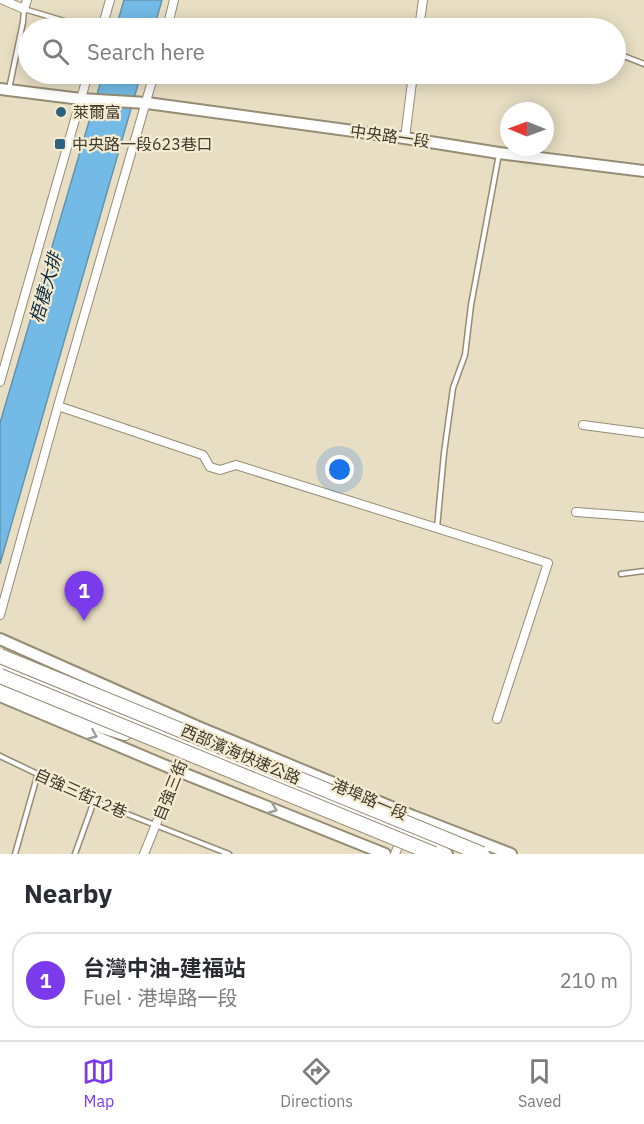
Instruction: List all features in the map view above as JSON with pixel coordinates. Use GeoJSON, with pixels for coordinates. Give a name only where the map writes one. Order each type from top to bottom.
{"type":"FeatureCollection","features":[{"type":"Feature","properties":{"kind":"highway"},"geometry":{"type":"LineString","coordinates":[[6,646],[147,709],[169,724]]}},
{"type":"Feature","properties":{"kind":"highway","name":"西部濱海快速公路"},"geometry":{"type":"LineString","coordinates":[[1,668],[169,724],[482,854]]}},
{"type":"Feature","properties":{"kind":"highway","name":"西部濱海快速公路"},"geometry":{"type":"LineString","coordinates":[[1,668],[164,743],[434,850]]}},
{"type":"Feature","properties":{"kind":"highway"},"geometry":{"type":"LineString","coordinates":[[0,687],[62,713],[164,743]]}},
{"type":"Feature","properties":{"kind":"street"},"geometry":{"type":"LineString","coordinates":[[3,0],[24,9],[27,0]]}},
{"type":"Feature","properties":{"kind":"street"},"geometry":{"type":"LineString","coordinates":[[105,18],[110,0]]}},
{"type":"Feature","properties":{"kind":"street"},"geometry":{"type":"LineString","coordinates":[[170,18],[174,0]]}},
{"type":"Feature","properties":{"kind":"street"},"geometry":{"type":"LineString","coordinates":[[420,18],[423,0]]}},
{"type":"Feature","properties":{"kind":"street"},"geometry":{"type":"LineString","coordinates":[[0,382],[86,99],[87,84]]}},
{"type":"Feature","properties":{"kind":"street"},"geometry":{"type":"LineString","coordinates":[[0,615],[141,103],[150,84]]}},
{"type":"Feature","properties":{"kind":"street"},"geometry":{"type":"LineString","coordinates":[[405,138],[412,84]]}},
{"type":"Feature","properties":{"kind":"street"},"geometry":{"type":"LineString","coordinates":[[4,89],[86,99]]}},
{"type":"Feature","properties":{"kind":"street","name":"中央路一段"},"geometry":{"type":"LineString","coordinates":[[86,99],[141,103],[644,171]]}},
{"type":"Feature","properties":{"kind":"street"},"geometry":{"type":"LineString","coordinates":[[57,406],[203,455],[210,467],[220,470],[236,465],[548,563],[497,719]]}},
{"type":"Feature","properties":{"kind":"street"},"geometry":{"type":"LineString","coordinates":[[583,424],[644,433]]}},
{"type":"Feature","properties":{"kind":"street"},"geometry":{"type":"LineString","coordinates":[[576,512],[644,517]]}},
{"type":"Feature","properties":{"kind":"street","name":"港埠路一段"},"geometry":{"type":"LineString","coordinates":[[0,639],[6,646],[196,726],[511,854]]}},
{"type":"Feature","properties":{"kind":"street"},"geometry":{"type":"LineString","coordinates":[[1,668],[6,646]]}},
{"type":"Feature","properties":{"kind":"street","name":"港埠路一段"},"geometry":{"type":"LineString","coordinates":[[1,668],[189,742],[404,832],[434,850],[447,854]]}},
{"type":"Feature","properties":{"kind":"street"},"geometry":{"type":"LineString","coordinates":[[0,696],[178,771],[385,854]]}},
{"type":"Feature","properties":{"kind":"street","name":"自強三街"},"geometry":{"type":"LineString","coordinates":[[144,854],[196,726]]}},
{"type":"Feature","properties":{"kind":"street"},"geometry":{"type":"LineString","coordinates":[[395,854],[413,816]]}},
{"type":"Feature","properties":{"kind":"street","name":"港埠路一段"},"geometry":{"type":"LineString","coordinates":[[434,850],[489,854]]}},
{"type":"Feature","properties":{"kind":"lane"},"geometry":{"type":"LineString","coordinates":[[22,18],[24,9],[54,18]]}},
{"type":"Feature","properties":{"kind":"lane"},"geometry":{"type":"LineString","coordinates":[[4,89],[18,33]]}},
{"type":"Feature","properties":{"kind":"lane"},"geometry":{"type":"LineString","coordinates":[[626,57],[644,64]]}},
{"type":"Feature","properties":{"kind":"lane"},"geometry":{"type":"LineString","coordinates":[[437,528],[453,388],[465,355],[471,305],[499,153]]}},
{"type":"Feature","properties":{"kind":"lane"},"geometry":{"type":"LineString","coordinates":[[621,574],[644,571]]}},
{"type":"Feature","properties":{"kind":"lane","name":"自強三街12巷"},"geometry":{"type":"LineString","coordinates":[[0,756],[94,801],[229,854]]}},
{"type":"Feature","properties":{"kind":"lane"},"geometry":{"type":"LineString","coordinates":[[15,854],[38,773]]}},
{"type":"Feature","properties":{"kind":"lane"},"geometry":{"type":"LineString","coordinates":[[75,854],[94,801]]}},
{"type":"Feature","properties":{"kind":"water"},"geometry":{"type":"Polygon","coordinates":[[[124,0],[162,0],[157,18],[119,18],[124,0]]]}},
{"type":"Feature","properties":{"kind":"water","name":"梧棲大排"},"geometry":{"type":"Polygon","coordinates":[[[100,84],[138,84],[0,564],[0,423],[100,84]]]}},
{"type":"Feature","properties":{"kind":"place","name":"萊爾富"},"geometry":{"type":"Point","coordinates":[61,112]}},
{"type":"Feature","properties":{"kind":"place","name":"中央路一段623巷口"},"geometry":{"type":"Point","coordinates":[60,144]}},
{"type":"Feature","properties":{"kind":"place","name":"台灣中油-建福站"},"geometry":{"type":"Point","coordinates":[84,621]}}]}
